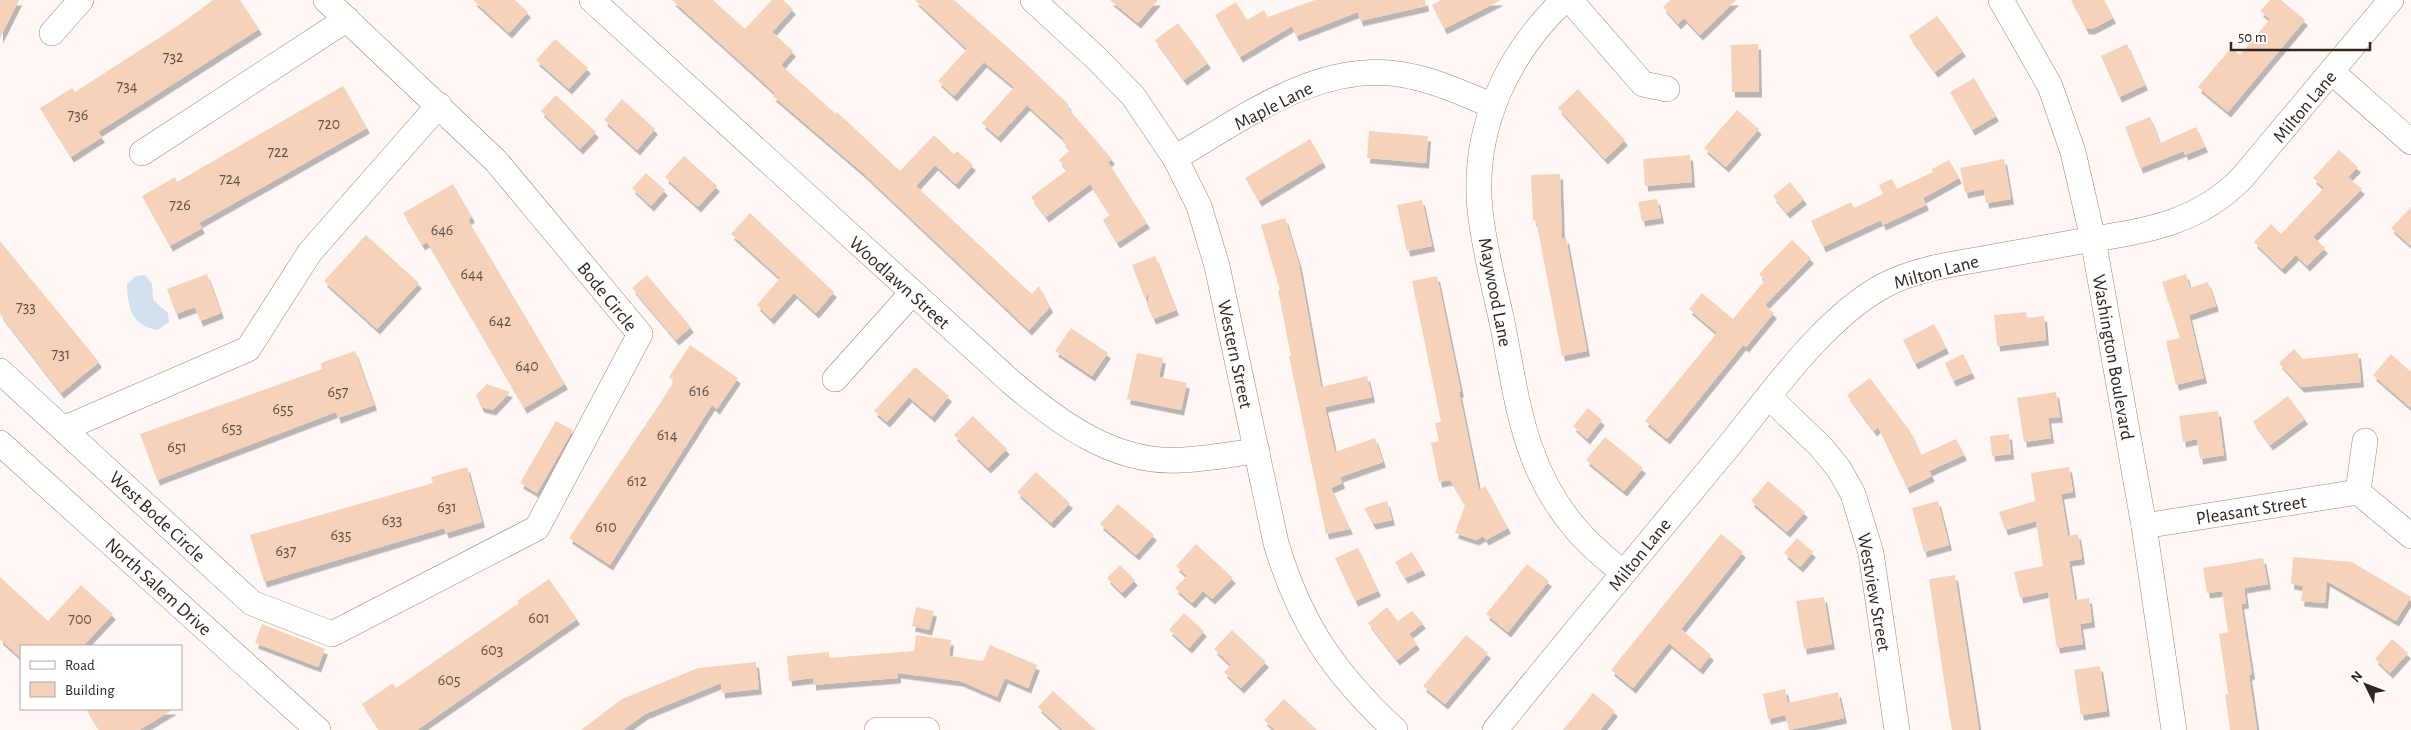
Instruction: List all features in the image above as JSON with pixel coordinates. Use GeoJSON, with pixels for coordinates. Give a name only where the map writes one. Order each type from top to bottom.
{"type":"FeatureCollection","features":[{"type":"Feature","properties":{"kind":"street"},"geometry":{"type":"LineString","coordinates":[[52,32],[81,0]]}},
{"type":"Feature","properties":{"kind":"street","name":"Bode Circle"},"geometry":{"type":"LineString","coordinates":[[326,0],[496,161],[640,334],[536,528],[332,634]]}},
{"type":"Feature","properties":{"kind":"street","name":"Woodlawn Street"},"geometry":{"type":"LineString","coordinates":[[592,0],[912,293],[1057,420],[1092,440],[1139,456],[1180,460],[1256,452]]}},
{"type":"Feature","properties":{"kind":"street","name":"Western Street"},"geometry":{"type":"LineString","coordinates":[[1033,0],[1133,96],[1175,158],[1199,206],[1217,266],[1256,452],[1285,576],[1303,614],[1327,655],[1360,697],[1395,730]]}},
{"type":"Feature","properties":{"kind":"street","name":"Maywood Lane"},"geometry":{"type":"LineString","coordinates":[[1564,0],[1522,48],[1504,79],[1493,106],[1479,163],[1480,210],[1519,409],[1528,446],[1540,477],[1564,514],[1588,542],[1623,573]]}},
{"type":"Feature","properties":{"kind":"street"},"geometry":{"type":"LineString","coordinates":[[1570,0],[1643,84],[1667,89]]}},
{"type":"Feature","properties":{"kind":"street","name":"Washington Boulevard"},"geometry":{"type":"LineString","coordinates":[[2001,0],[2050,86],[2073,152],[2093,240],[2144,526],[2174,730]]}},
{"type":"Feature","properties":{"kind":"street","name":"Milton Lane"},"geometry":{"type":"LineString","coordinates":[[1495,730],[1769,396],[1824,331],[1844,312],[1883,286],[1904,276],[1944,265],[2155,228],[2199,211],[2221,197],[2260,158],[2391,0]]}},
{"type":"Feature","properties":{"kind":"street"},"geometry":{"type":"LineString","coordinates":[[142,153],[346,19]]}},
{"type":"Feature","properties":{"kind":"street","name":"Maple Lane"},"geometry":{"type":"LineString","coordinates":[[1175,158],[1294,91],[1342,75],[1368,72],[1414,77],[1493,106]]}},
{"type":"Feature","properties":{"kind":"street"},"geometry":{"type":"LineString","coordinates":[[2332,72],[2411,142]]}},
{"type":"Feature","properties":{"kind":"street"},"geometry":{"type":"LineString","coordinates":[[63,429],[248,350],[310,252],[439,105]]}},
{"type":"Feature","properties":{"kind":"street"},"geometry":{"type":"LineString","coordinates":[[835,379],[912,293]]}},
{"type":"Feature","properties":{"kind":"street","name":"West Bode Circle"},"geometry":{"type":"LineString","coordinates":[[0,372],[252,603],[332,634]]}},
{"type":"Feature","properties":{"kind":"street","name":"Westview Street"},"geometry":{"type":"LineString","coordinates":[[1769,396],[1821,447],[1838,469],[1853,494],[1865,526],[1871,553],[1897,730]]}},
{"type":"Feature","properties":{"kind":"street"},"geometry":{"type":"LineString","coordinates":[[2365,441],[2358,492],[2411,536]]}},
{"type":"Feature","properties":{"kind":"street","name":"North Salem Drive"},"geometry":{"type":"LineString","coordinates":[[0,443],[318,730]]}},
{"type":"Feature","properties":{"kind":"street","name":"Pleasant Street"},"geometry":{"type":"LineString","coordinates":[[2144,526],[2358,492]]}},
{"type":"Feature","properties":{"kind":"street"},"geometry":{"type":"LineString","coordinates":[[877,730],[927,730]]}},
{"type":"Feature","properties":{"kind":"water"},"geometry":{"type":"Polygon","coordinates":[[[145,275],[152,284],[153,300],[168,313],[169,322],[158,330],[149,328],[137,320],[128,300],[127,284],[136,276],[145,275]]]}},
{"type":"Feature","properties":{"kind":"building"},"geometry":{"type":"Polygon","coordinates":[[[0,0],[19,0],[0,38],[0,0]]]}},
{"type":"Feature","properties":{"kind":"building"},"geometry":{"type":"Polygon","coordinates":[[[213,0],[240,0],[259,29],[98,132],[102,137],[71,157],[40,108],[72,88],[75,92],[182,23],[213,0]]]}},
{"type":"Feature","properties":{"kind":"building"},"geometry":{"type":"Polygon","coordinates":[[[473,0],[515,0],[528,12],[509,33],[473,0]]]}},
{"type":"Feature","properties":{"kind":"building"},"geometry":{"type":"Polygon","coordinates":[[[672,0],[713,0],[745,29],[772,0],[783,0],[793,9],[772,32],[793,51],[781,65],[836,114],[837,112],[900,171],[934,135],[954,154],[957,151],[973,165],[956,184],[935,165],[916,186],[1032,294],[1039,286],[1050,307],[1029,330],[863,173],[773,96],[775,93],[672,0]]]}},
{"type":"Feature","properties":{"kind":"building"},"geometry":{"type":"Polygon","coordinates":[[[915,0],[954,0],[1069,105],[1067,107],[1112,159],[1108,162],[1147,223],[1117,243],[1103,220],[1110,215],[1090,184],[1046,217],[1031,197],[1067,170],[1059,160],[1070,150],[1062,140],[1064,139],[1027,105],[998,137],[982,123],[1014,87],[984,62],[954,96],[938,81],[967,49],[915,0]]]}},
{"type":"Feature","properties":{"kind":"building"},"geometry":{"type":"Polygon","coordinates":[[[1110,0],[1158,0],[1138,23],[1110,0]]]}},
{"type":"Feature","properties":{"kind":"building"},"geometry":{"type":"Polygon","coordinates":[[[1315,0],[1425,0],[1426,6],[1360,21],[1358,12],[1296,36],[1292,26],[1240,57],[1215,15],[1236,2],[1247,20],[1264,10],[1268,17],[1315,0]]]}},
{"type":"Feature","properties":{"kind":"building"},"geometry":{"type":"Polygon","coordinates":[[[1441,0],[1501,0],[1444,29],[1432,5],[1441,0]]]}},
{"type":"Feature","properties":{"kind":"building"},"geometry":{"type":"Polygon","coordinates":[[[1670,0],[1736,0],[1700,35],[1684,18],[1678,24],[1663,7],[1670,0]]]}},
{"type":"Feature","properties":{"kind":"building"},"geometry":{"type":"Polygon","coordinates":[[[2071,0],[2104,0],[2113,18],[2092,29],[2086,29],[2071,0]]]}},
{"type":"Feature","properties":{"kind":"building"},"geometry":{"type":"Polygon","coordinates":[[[2270,0],[2281,0],[2305,20],[2228,112],[2198,87],[2231,48],[2240,55],[2270,19],[2260,11],[2270,0]]]}},
{"type":"Feature","properties":{"kind":"building"},"geometry":{"type":"Polygon","coordinates":[[[1937,16],[1963,51],[1935,72],[1909,36],[1937,16]]]}},
{"type":"Feature","properties":{"kind":"building"},"geometry":{"type":"Polygon","coordinates":[[[1178,23],[1208,63],[1184,80],[1155,40],[1178,23]]]}},
{"type":"Feature","properties":{"kind":"building"},"geometry":{"type":"Polygon","coordinates":[[[555,39],[588,68],[569,89],[536,60],[555,39]]]}},
{"type":"Feature","properties":{"kind":"building"},"geometry":{"type":"Polygon","coordinates":[[[1758,44],[1759,92],[1732,92],[1731,45],[1758,44]]]}},
{"type":"Feature","properties":{"kind":"building"},"geometry":{"type":"Polygon","coordinates":[[[2127,44],[2145,85],[2119,97],[2101,56],[2127,44]]]}},
{"type":"Feature","properties":{"kind":"building"},"geometry":{"type":"Polygon","coordinates":[[[1974,78],[1996,116],[1972,130],[1950,92],[1974,78]]]}},
{"type":"Feature","properties":{"kind":"building"},"geometry":{"type":"Polygon","coordinates":[[[343,86],[367,128],[199,223],[202,228],[170,246],[142,196],[175,177],[177,182],[343,86]]]}},
{"type":"Feature","properties":{"kind":"building"},"geometry":{"type":"Polygon","coordinates":[[[1578,89],[1625,140],[1605,159],[1558,108],[1578,89]]]}},
{"type":"Feature","properties":{"kind":"building"},"geometry":{"type":"Polygon","coordinates":[[[556,95],[596,132],[580,149],[541,111],[556,95]]]}},
{"type":"Feature","properties":{"kind":"building"},"geometry":{"type":"Polygon","coordinates":[[[622,99],[655,129],[637,150],[604,120],[622,99]]]}},
{"type":"Feature","properties":{"kind":"building"},"geometry":{"type":"Polygon","coordinates":[[[1737,110],[1759,129],[1726,167],[1704,148],[1737,110]]]}},
{"type":"Feature","properties":{"kind":"building"},"geometry":{"type":"Polygon","coordinates":[[[2150,117],[2160,143],[2196,127],[2205,147],[2185,155],[2184,151],[2140,168],[2125,127],[2150,117]]]}},
{"type":"Feature","properties":{"kind":"building"},"geometry":{"type":"Polygon","coordinates":[[[1369,131],[1428,136],[1426,163],[1367,158],[1369,131]]]}},
{"type":"Feature","properties":{"kind":"building"},"geometry":{"type":"Polygon","coordinates":[[[1310,139],[1323,162],[1259,201],[1245,178],[1310,139]]]}},
{"type":"Feature","properties":{"kind":"building"},"geometry":{"type":"Polygon","coordinates":[[[2339,150],[2358,167],[2348,177],[2362,189],[2313,237],[2325,248],[2307,266],[2296,255],[2282,269],[2254,242],[2271,224],[2281,234],[2324,188],[2313,178],[2339,150]]]}},
{"type":"Feature","properties":{"kind":"building"},"geometry":{"type":"Polygon","coordinates":[[[1690,155],[1692,182],[1645,186],[1643,159],[1690,155]]]}},
{"type":"Feature","properties":{"kind":"building"},"geometry":{"type":"Polygon","coordinates":[[[684,156],[717,186],[698,207],[665,177],[684,156]]]}},
{"type":"Feature","properties":{"kind":"building"},"geometry":{"type":"Polygon","coordinates":[[[2004,159],[2011,199],[1986,203],[1984,189],[1965,193],[1960,168],[2004,159]]]}},
{"type":"Feature","properties":{"kind":"building"},"geometry":{"type":"Polygon","coordinates":[[[1949,160],[1959,178],[1923,198],[1926,205],[1883,225],[1881,220],[1823,247],[1811,221],[1851,202],[1854,208],[1883,194],[1879,185],[1892,179],[1897,189],[1933,172],[1932,169],[1949,160]]]}},
{"type":"Feature","properties":{"kind":"building"},"geometry":{"type":"Polygon","coordinates":[[[646,173],[665,190],[651,206],[632,188],[646,173]]]}},
{"type":"Feature","properties":{"kind":"building"},"geometry":{"type":"Polygon","coordinates":[[[1560,174],[1562,239],[1566,238],[1587,351],[1562,356],[1536,220],[1533,221],[1531,175],[1560,174]]]}},
{"type":"Feature","properties":{"kind":"building"},"geometry":{"type":"Polygon","coordinates":[[[1790,182],[1804,199],[1787,213],[1773,196],[1790,182]]]}},
{"type":"Feature","properties":{"kind":"building"},"geometry":{"type":"Polygon","coordinates":[[[453,184],[472,217],[468,220],[565,384],[524,408],[427,242],[422,245],[403,213],[453,184]]]}},
{"type":"Feature","properties":{"kind":"building"},"geometry":{"type":"Polygon","coordinates":[[[1657,199],[1661,218],[1642,221],[1638,202],[1657,199]]]}},
{"type":"Feature","properties":{"kind":"building"},"geometry":{"type":"Polygon","coordinates":[[[1422,200],[1432,246],[1407,251],[1397,205],[1422,200]]]}},
{"type":"Feature","properties":{"kind":"building"},"geometry":{"type":"Polygon","coordinates":[[[2411,207],[2411,246],[2391,228],[2411,207]]]}},
{"type":"Feature","properties":{"kind":"building"},"geometry":{"type":"Polygon","coordinates":[[[750,213],[834,292],[816,313],[794,293],[771,319],[757,305],[780,278],[731,234],[750,213]]]}},
{"type":"Feature","properties":{"kind":"building"},"geometry":{"type":"Polygon","coordinates":[[[1285,218],[1299,264],[1321,387],[1367,376],[1372,397],[1325,407],[1335,452],[1375,438],[1383,462],[1340,477],[1342,483],[1331,488],[1350,529],[1326,534],[1289,356],[1291,356],[1278,290],[1280,290],[1261,225],[1285,218]]]}},
{"type":"Feature","properties":{"kind":"building"},"geometry":{"type":"Polygon","coordinates":[[[366,235],[419,283],[377,329],[324,281],[366,235]]]}},
{"type":"Feature","properties":{"kind":"building"},"geometry":{"type":"Polygon","coordinates":[[[1792,240],[1811,258],[1765,305],[1774,313],[1746,347],[1743,345],[1667,439],[1645,421],[1717,333],[1689,309],[1702,293],[1733,319],[1765,280],[1759,274],[1792,240]]]}},
{"type":"Feature","properties":{"kind":"building"},"geometry":{"type":"Polygon","coordinates":[[[0,241],[99,362],[61,393],[0,314],[0,241]]]}},
{"type":"Feature","properties":{"kind":"building"},"geometry":{"type":"Polygon","coordinates":[[[1155,256],[1176,310],[1153,319],[1147,305],[1150,291],[1145,299],[1132,265],[1155,256]]]}},
{"type":"Feature","properties":{"kind":"building"},"geometry":{"type":"Polygon","coordinates":[[[207,274],[221,313],[200,321],[195,307],[176,314],[167,289],[207,274]]]}},
{"type":"Feature","properties":{"kind":"building"},"geometry":{"type":"Polygon","coordinates":[[[2186,274],[2190,288],[2208,282],[2216,306],[2189,315],[2204,378],[2176,385],[2166,341],[2180,338],[2162,282],[2186,274]]]}},
{"type":"Feature","properties":{"kind":"building"},"geometry":{"type":"Polygon","coordinates":[[[647,275],[691,327],[676,340],[632,288],[647,275]]]}},
{"type":"Feature","properties":{"kind":"building"},"geometry":{"type":"Polygon","coordinates":[[[1437,276],[1479,490],[1485,486],[1508,528],[1486,540],[1483,536],[1476,540],[1455,533],[1465,505],[1450,480],[1439,482],[1431,443],[1439,441],[1435,423],[1441,422],[1412,281],[1437,276]]]}},
{"type":"Feature","properties":{"kind":"building"},"geometry":{"type":"Polygon","coordinates":[[[2026,312],[2027,318],[2044,316],[2046,340],[1997,346],[1994,315],[2026,312]]]}},
{"type":"Feature","properties":{"kind":"building"},"geometry":{"type":"Polygon","coordinates":[[[1934,324],[1946,348],[1915,364],[1903,340],[1934,324]]]}},
{"type":"Feature","properties":{"kind":"building"},"geometry":{"type":"Polygon","coordinates":[[[1071,328],[1108,353],[1092,376],[1055,351],[1071,328]]]}},
{"type":"Feature","properties":{"kind":"building"},"geometry":{"type":"Polygon","coordinates":[[[690,345],[738,378],[717,409],[712,405],[610,565],[569,538],[663,399],[674,381],[669,377],[690,345]]]}},
{"type":"Feature","properties":{"kind":"building"},"geometry":{"type":"Polygon","coordinates":[[[2294,349],[2303,359],[2358,353],[2361,382],[2301,387],[2279,363],[2294,349]]]}},
{"type":"Feature","properties":{"kind":"building"},"geometry":{"type":"Polygon","coordinates":[[[355,351],[374,405],[338,418],[336,412],[157,480],[140,434],[322,369],[321,363],[355,351]]]}},
{"type":"Feature","properties":{"kind":"building"},"geometry":{"type":"Polygon","coordinates":[[[1137,353],[1163,358],[1159,377],[1187,383],[1181,410],[1127,399],[1137,353]]]}},
{"type":"Feature","properties":{"kind":"building"},"geometry":{"type":"Polygon","coordinates":[[[1963,354],[1972,373],[1953,381],[1945,363],[1963,354]]]}},
{"type":"Feature","properties":{"kind":"building"},"geometry":{"type":"Polygon","coordinates":[[[2391,354],[2411,372],[2411,408],[2373,375],[2391,354]]]}},
{"type":"Feature","properties":{"kind":"building"},"geometry":{"type":"Polygon","coordinates":[[[915,367],[949,396],[932,417],[909,397],[887,422],[874,411],[915,367]]]}},
{"type":"Feature","properties":{"kind":"building"},"geometry":{"type":"Polygon","coordinates":[[[1870,378],[1910,431],[1921,455],[1956,439],[1964,455],[1929,471],[1932,476],[1907,488],[1878,427],[1874,431],[1847,395],[1870,378]]]}},
{"type":"Feature","properties":{"kind":"building"},"geometry":{"type":"Polygon","coordinates":[[[487,384],[510,392],[493,410],[481,407],[476,395],[487,384]]]}},
{"type":"Feature","properties":{"kind":"building"},"geometry":{"type":"Polygon","coordinates":[[[2056,392],[2060,417],[2048,418],[2051,438],[2024,442],[2017,398],[2056,392]]]}},
{"type":"Feature","properties":{"kind":"building"},"geometry":{"type":"Polygon","coordinates":[[[2288,396],[2305,419],[2270,445],[2253,422],[2288,396]]]}},
{"type":"Feature","properties":{"kind":"building"},"geometry":{"type":"Polygon","coordinates":[[[1588,408],[1602,420],[1587,439],[1573,426],[1588,408]]]}},
{"type":"Feature","properties":{"kind":"building"},"geometry":{"type":"Polygon","coordinates":[[[2218,411],[2224,455],[2200,459],[2197,439],[2183,442],[2179,416],[2218,411]]]}},
{"type":"Feature","properties":{"kind":"building"},"geometry":{"type":"Polygon","coordinates":[[[973,416],[1007,449],[988,468],[954,435],[973,416]]]}},
{"type":"Feature","properties":{"kind":"building"},"geometry":{"type":"Polygon","coordinates":[[[556,421],[573,430],[537,493],[520,483],[556,421]]]}},
{"type":"Feature","properties":{"kind":"building"},"geometry":{"type":"Polygon","coordinates":[[[2009,434],[2011,454],[1992,456],[1990,436],[2009,434]]]}},
{"type":"Feature","properties":{"kind":"building"},"geometry":{"type":"Polygon","coordinates":[[[1605,437],[1643,468],[1624,491],[1586,460],[1605,437]]]}},
{"type":"Feature","properties":{"kind":"building"},"geometry":{"type":"Polygon","coordinates":[[[467,467],[482,522],[446,533],[444,528],[264,582],[250,535],[433,483],[431,477],[467,467]]]}},
{"type":"Feature","properties":{"kind":"building"},"geometry":{"type":"Polygon","coordinates":[[[2069,467],[2073,492],[2061,494],[2068,536],[2078,534],[2082,559],[2069,561],[2075,600],[2089,598],[2092,622],[2080,624],[2083,644],[2057,648],[2048,592],[2020,598],[2014,572],[2043,566],[2036,521],[2005,530],[1999,512],[2035,501],[2031,473],[2069,467]]]}},
{"type":"Feature","properties":{"kind":"building"},"geometry":{"type":"Polygon","coordinates":[[[1036,472],[1070,503],[1051,523],[1017,492],[1036,472]]]}},
{"type":"Feature","properties":{"kind":"building"},"geometry":{"type":"Polygon","coordinates":[[[1768,481],[1805,512],[1787,532],[1751,501],[1768,481]]]}},
{"type":"Feature","properties":{"kind":"building"},"geometry":{"type":"Polygon","coordinates":[[[1387,501],[1392,520],[1373,524],[1364,508],[1387,501]]]}},
{"type":"Feature","properties":{"kind":"building"},"geometry":{"type":"Polygon","coordinates":[[[1938,501],[1949,545],[1924,552],[1912,508],[1938,501]]]}},
{"type":"Feature","properties":{"kind":"building"},"geometry":{"type":"Polygon","coordinates":[[[1118,504],[1154,535],[1136,555],[1100,524],[1118,504]]]}},
{"type":"Feature","properties":{"kind":"building"},"geometry":{"type":"Polygon","coordinates":[[[1721,534],[1743,552],[1681,629],[1711,655],[1700,669],[1669,643],[1633,688],[1611,670],[1721,534]]]}},
{"type":"Feature","properties":{"kind":"building"},"geometry":{"type":"Polygon","coordinates":[[[1797,538],[1813,552],[1800,567],[1784,553],[1797,538]]]}},
{"type":"Feature","properties":{"kind":"building"},"geometry":{"type":"Polygon","coordinates":[[[1196,544],[1233,578],[1212,599],[1203,591],[1192,603],[1175,588],[1187,576],[1176,566],[1196,544]]]}},
{"type":"Feature","properties":{"kind":"building"},"geometry":{"type":"Polygon","coordinates":[[[1358,548],[1378,591],[1355,601],[1335,558],[1358,548]]]}},
{"type":"Feature","properties":{"kind":"building"},"geometry":{"type":"Polygon","coordinates":[[[1412,552],[1423,570],[1405,578],[1395,562],[1412,552]]]}},
{"type":"Feature","properties":{"kind":"building"},"geometry":{"type":"Polygon","coordinates":[[[2293,557],[2352,562],[2411,597],[2396,621],[2327,581],[2325,603],[2301,601],[2303,586],[2291,584],[2293,557]]]}},
{"type":"Feature","properties":{"kind":"building"},"geometry":{"type":"Polygon","coordinates":[[[2263,558],[2268,584],[2244,588],[2246,603],[2241,604],[2252,674],[2249,675],[2257,730],[2230,730],[2225,694],[2228,694],[2219,634],[2228,632],[2222,591],[2207,593],[2203,568],[2263,558]]]}},
{"type":"Feature","properties":{"kind":"building"},"geometry":{"type":"Polygon","coordinates":[[[1527,564],[1549,581],[1508,632],[1486,614],[1527,564]]]}},
{"type":"Feature","properties":{"kind":"building"},"geometry":{"type":"Polygon","coordinates":[[[1120,565],[1135,580],[1122,593],[1107,578],[1120,565]]]}},
{"type":"Feature","properties":{"kind":"building"},"geometry":{"type":"Polygon","coordinates":[[[1955,575],[1979,730],[1952,730],[1949,713],[1929,579],[1955,575]]]}},
{"type":"Feature","properties":{"kind":"building"},"geometry":{"type":"Polygon","coordinates":[[[0,577],[48,621],[81,585],[113,614],[84,645],[20,645],[20,657],[0,639],[0,577]]]}},
{"type":"Feature","properties":{"kind":"building"},"geometry":{"type":"Polygon","coordinates":[[[549,579],[577,619],[417,730],[379,730],[362,704],[393,683],[396,688],[519,603],[517,601],[549,579]]]}},
{"type":"Feature","properties":{"kind":"building"},"geometry":{"type":"Polygon","coordinates":[[[1824,597],[1832,644],[1804,649],[1796,601],[1824,597]]]}},
{"type":"Feature","properties":{"kind":"building"},"geometry":{"type":"Polygon","coordinates":[[[916,607],[934,611],[929,630],[912,626],[916,607]]]}},
{"type":"Feature","properties":{"kind":"building"},"geometry":{"type":"Polygon","coordinates":[[[1387,607],[1398,621],[1412,611],[1423,623],[1409,634],[1417,644],[1397,660],[1368,623],[1387,607]]]}},
{"type":"Feature","properties":{"kind":"building"},"geometry":{"type":"Polygon","coordinates":[[[1184,613],[1204,631],[1189,648],[1169,630],[1184,613]]]}},
{"type":"Feature","properties":{"kind":"building"},"geometry":{"type":"Polygon","coordinates":[[[262,624],[325,649],[318,667],[255,643],[262,624]]]}},
{"type":"Feature","properties":{"kind":"building"},"geometry":{"type":"Polygon","coordinates":[[[1232,630],[1266,662],[1241,688],[1224,672],[1231,665],[1214,649],[1232,630]]]}},
{"type":"Feature","properties":{"kind":"building"},"geometry":{"type":"Polygon","coordinates":[[[916,635],[951,640],[949,656],[983,661],[990,645],[1037,665],[1028,688],[1005,678],[997,697],[960,681],[898,673],[898,678],[813,685],[813,678],[789,681],[787,656],[829,652],[829,658],[914,651],[916,635]]]}},
{"type":"Feature","properties":{"kind":"building"},"geometry":{"type":"Polygon","coordinates":[[[1466,635],[1488,653],[1445,704],[1423,686],[1466,635]]]}},
{"type":"Feature","properties":{"kind":"building"},"geometry":{"type":"Polygon","coordinates":[[[2392,639],[2408,653],[2390,673],[2375,659],[2392,639]]]}},
{"type":"Feature","properties":{"kind":"building"},"geometry":{"type":"Polygon","coordinates":[[[756,662],[759,689],[722,693],[721,683],[645,714],[623,730],[581,730],[622,699],[698,668],[756,662]]]}},
{"type":"Feature","properties":{"kind":"building"},"geometry":{"type":"Polygon","coordinates":[[[2100,666],[2107,711],[2081,715],[2074,670],[2100,666]]]}},
{"type":"Feature","properties":{"kind":"building"},"geometry":{"type":"Polygon","coordinates":[[[1785,689],[1788,703],[1838,692],[1844,718],[1789,730],[1785,715],[1768,719],[1763,694],[1785,689]]]}},
{"type":"Feature","properties":{"kind":"building"},"geometry":{"type":"Polygon","coordinates":[[[1053,691],[1096,730],[1063,730],[1038,707],[1053,691]]]}},
{"type":"Feature","properties":{"kind":"building"},"geometry":{"type":"Polygon","coordinates":[[[1593,693],[1615,711],[1600,730],[1563,730],[1593,693]]]}},
{"type":"Feature","properties":{"kind":"building"},"geometry":{"type":"Polygon","coordinates":[[[1284,699],[1317,730],[1275,730],[1264,720],[1284,699]]]}},
{"type":"Feature","properties":{"kind":"building"},"geometry":{"type":"Polygon","coordinates":[[[87,710],[172,710],[139,730],[99,730],[87,710]]]}}]}
